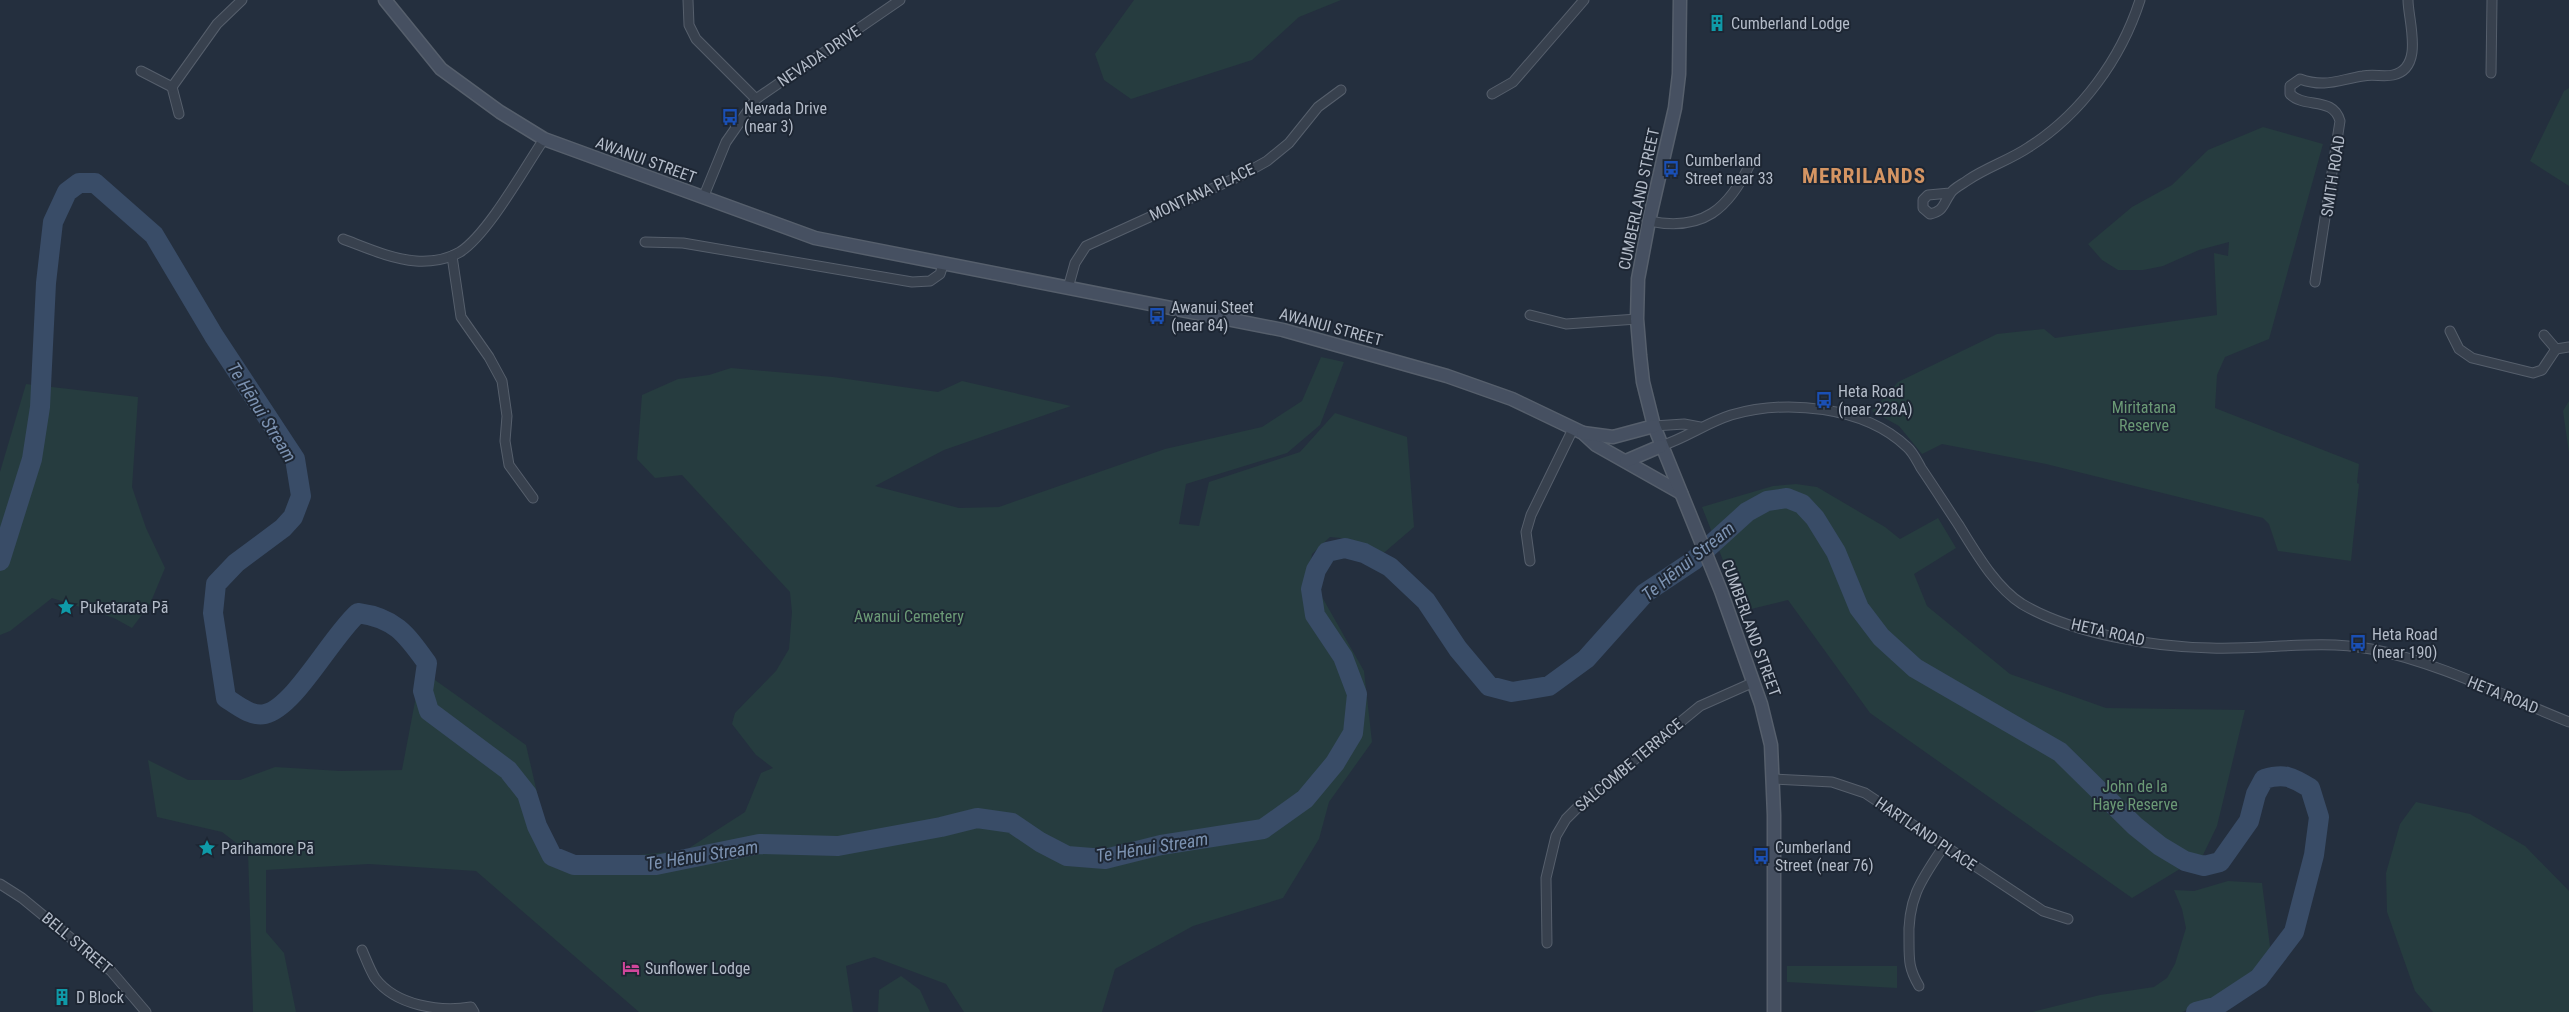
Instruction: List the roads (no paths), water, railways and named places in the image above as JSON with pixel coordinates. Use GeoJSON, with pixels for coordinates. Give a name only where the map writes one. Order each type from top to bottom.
{"type":"FeatureCollection","features":[{"type":"Feature","properties":{"kind":"street"},"geometry":{"type":"LineString","coordinates":[[172,87],[217,24],[242,0]]}},
{"type":"Feature","properties":{"kind":"street","name":"AWANUI STREET"},"geometry":{"type":"LineString","coordinates":[[385,0],[441,69],[500,112],[544,139],[815,238],[943,265],[1310,336],[1481,387],[1578,431],[1613,437],[1654,426]]}},
{"type":"Feature","properties":{"kind":"street"},"geometry":{"type":"LineString","coordinates":[[688,0],[689,25],[696,39],[756,99]]}},
{"type":"Feature","properties":{"kind":"street","name":"NEVADA DRIVE"},"geometry":{"type":"LineString","coordinates":[[703,198],[726,142],[756,99],[900,0]]}},
{"type":"Feature","properties":{"kind":"street"},"geometry":{"type":"LineString","coordinates":[[1492,94],[1513,82],[1584,0]]}},
{"type":"Feature","properties":{"kind":"street","name":"CUMBERLAND STREET"},"geometry":{"type":"LineString","coordinates":[[1680,0],[1679,74],[1675,108],[1664,162],[1648,221],[1638,279],[1637,319],[1643,382],[1654,426],[1694,522],[1754,682],[1771,745],[1774,779],[1774,1012]]}},
{"type":"Feature","properties":{"kind":"street"},"geometry":{"type":"LineString","coordinates":[[1950,193],[1970,179],[2031,146],[2067,116],[2086,96],[2116,54],[2128,32],[2140,0]]}},
{"type":"Feature","properties":{"kind":"street","name":"SMITH ROAD"},"geometry":{"type":"LineString","coordinates":[[2315,282],[2340,121],[2335,110],[2326,105],[2295,99],[2290,94],[2290,86],[2300,79],[2321,84],[2364,76],[2391,76],[2401,72],[2408,65],[2414,35],[2408,0]]}},
{"type":"Feature","properties":{"kind":"street"},"geometry":{"type":"LineString","coordinates":[[2491,73],[2492,0]]}},
{"type":"Feature","properties":{"kind":"street"},"geometry":{"type":"LineString","coordinates":[[141,71],[172,87],[179,114]]}},
{"type":"Feature","properties":{"kind":"street","name":"MONTANA PLACE"},"geometry":{"type":"LineString","coordinates":[[1068,288],[1075,262],[1086,246],[1242,175],[1267,161],[1289,143],[1318,107],[1340,90]]}},
{"type":"Feature","properties":{"kind":"street"},"geometry":{"type":"LineString","coordinates":[[343,239],[382,254],[408,260],[427,261],[452,256],[473,242],[486,226],[544,139]]}},
{"type":"Feature","properties":{"kind":"street"},"geometry":{"type":"LineString","coordinates":[[1648,221],[1686,224],[1708,216],[1732,196],[1751,162]]}},
{"type":"Feature","properties":{"kind":"street"},"geometry":{"type":"LineString","coordinates":[[645,242],[683,243],[912,282],[930,281],[940,274],[943,265]]}},
{"type":"Feature","properties":{"kind":"street"},"geometry":{"type":"LineString","coordinates":[[452,256],[461,317],[489,357],[502,381],[507,416],[505,441],[509,465],[533,498]]}},
{"type":"Feature","properties":{"kind":"street"},"geometry":{"type":"LineString","coordinates":[[1530,316],[1566,324],[1637,319]]}},
{"type":"Feature","properties":{"kind":"street"},"geometry":{"type":"LineString","coordinates":[[2450,331],[2458,349],[2472,358],[2533,373],[2542,370],[2556,349],[2569,347]]}},
{"type":"Feature","properties":{"kind":"street"},"geometry":{"type":"LineString","coordinates":[[2544,335],[2556,349]]}},
{"type":"Feature","properties":{"kind":"street","name":"HETA ROAD"},"geometry":{"type":"LineString","coordinates":[[1662,446],[1689,436],[1700,427],[1732,415],[1756,409],[1784,407],[1833,411],[1874,424],[1908,447],[1990,573],[2021,603],[2074,626],[2124,639],[2210,648],[2331,644],[2372,649],[2473,682],[2569,722]]}},
{"type":"Feature","properties":{"kind":"street","name":"HETA ROAD"},"geometry":{"type":"LineString","coordinates":[[1654,426],[1684,424],[1700,427]]}},
{"type":"Feature","properties":{"kind":"street"},"geometry":{"type":"LineString","coordinates":[[1530,561],[1526,532],[1530,515],[1578,431]]}},
{"type":"Feature","properties":{"kind":"street","name":"AWANUI STREET"},"geometry":{"type":"LineString","coordinates":[[1578,431],[1596,446],[1681,493]]}},
{"type":"Feature","properties":{"kind":"street"},"geometry":{"type":"LineString","coordinates":[[1626,461],[1662,446]]}},
{"type":"Feature","properties":{"kind":"street","name":"SALCOMBE TERRACE"},"geometry":{"type":"LineString","coordinates":[[1547,943],[1546,878],[1556,836],[1566,818],[1585,800],[1700,706],[1754,682]]}},
{"type":"Feature","properties":{"kind":"street","name":"HARTLAND PLACE"},"geometry":{"type":"LineString","coordinates":[[1774,779],[1819,780],[1865,793],[2043,911],[2068,919]]}},
{"type":"Feature","properties":{"kind":"street"},"geometry":{"type":"LineString","coordinates":[[1919,986],[1910,969],[1908,916],[1914,895],[1944,846]]}},
{"type":"Feature","properties":{"kind":"street","name":"BELL STREET"},"geometry":{"type":"LineString","coordinates":[[0,884],[22,898],[111,971],[146,1012]]}},
{"type":"Feature","properties":{"kind":"street"},"geometry":{"type":"LineString","coordinates":[[362,950],[374,977],[385,990],[415,1004],[434,1010],[454,1012],[471,1007],[474,1012]]}},
{"type":"Feature","properties":{"kind":"waterway","name":"Te Hēnui Stream"},"geometry":{"type":"LineString","coordinates":[[0,561],[32,459],[40,407],[46,283],[53,222],[67,192],[79,183],[95,183],[154,235],[214,336],[295,459],[301,496],[293,517],[283,528],[236,563],[216,584],[213,613],[226,698],[244,710],[255,714],[265,714],[277,709],[313,670],[347,624],[358,613],[371,615],[391,623],[406,636],[427,663],[423,691],[429,711],[508,770],[527,794],[537,826],[552,856],[574,865],[656,865],[759,844],[838,846],[941,827],[977,818],[1012,823],[1040,842],[1067,856],[1105,859],[1161,845],[1263,829],[1305,799],[1335,763],[1353,733],[1357,694],[1343,657],[1315,615],[1311,589],[1316,570],[1327,552],[1345,548],[1364,553],[1390,567],[1426,601],[1458,649],[1489,686],[1512,692],[1549,686],[1586,659],[1645,593],[1693,561],[1747,512],[1767,501],[1787,498],[1802,504],[1815,518],[1836,552],[1859,608],[1881,637],[1915,668],[2060,752],[2135,826],[2160,846],[2185,861],[2204,866],[2220,862],[2249,821],[2256,794],[2264,779],[2283,776],[2298,781],[2310,788],[2319,817],[2314,855],[2294,932],[2259,978],[2215,1007],[2196,1012]]}},
{"type":"Feature","properties":{"kind":"place","name":"Cumberland Lodge"},"geometry":{"type":"Point","coordinates":[1717,23]}},
{"type":"Feature","properties":{"kind":"place","name":"Nevada Drive (near 3)"},"geometry":{"type":"Point","coordinates":[730,117]}},
{"type":"Feature","properties":{"kind":"place","name":"Cumberland Street near 33"},"geometry":{"type":"Point","coordinates":[1671,169]}},
{"type":"Feature","properties":{"kind":"place","name":"Awanui Steet (near 84)"},"geometry":{"type":"Point","coordinates":[1157,316]}},
{"type":"Feature","properties":{"kind":"place","name":"Heta Road (near 228A)"},"geometry":{"type":"Point","coordinates":[1824,400]}},
{"type":"Feature","properties":{"kind":"place","name":"Puketarata Pā"},"geometry":{"type":"Point","coordinates":[66,607]}},
{"type":"Feature","properties":{"kind":"place","name":"Heta Road (near 190)"},"geometry":{"type":"Point","coordinates":[2358,643]}},
{"type":"Feature","properties":{"kind":"place","name":"Parihamore Pā"},"geometry":{"type":"Point","coordinates":[207,848]}},
{"type":"Feature","properties":{"kind":"place","name":"Cumberland Street (near 76)"},"geometry":{"type":"Point","coordinates":[1761,856]}},
{"type":"Feature","properties":{"kind":"place","name":"Sunflower Lodge"},"geometry":{"type":"Point","coordinates":[631,968]}},
{"type":"Feature","properties":{"kind":"place","name":"D Block"},"geometry":{"type":"Point","coordinates":[62,997]}},
{"type":"Feature","properties":{"kind":"district","name":"MERRILANDS"},"geometry":{"type":"Point","coordinates":[1864,176]}},
{"type":"Feature","properties":{"kind":"park label","name":"Miritatana Reserve"},"geometry":{"type":"Point","coordinates":[2144,416]}},
{"type":"Feature","properties":{"kind":"park label","name":"Awanui Cemetery"},"geometry":{"type":"Point","coordinates":[909,616]}},
{"type":"Feature","properties":{"kind":"park label","name":"John de la Haye Reserve"},"geometry":{"type":"Point","coordinates":[2135,795]}}]}
